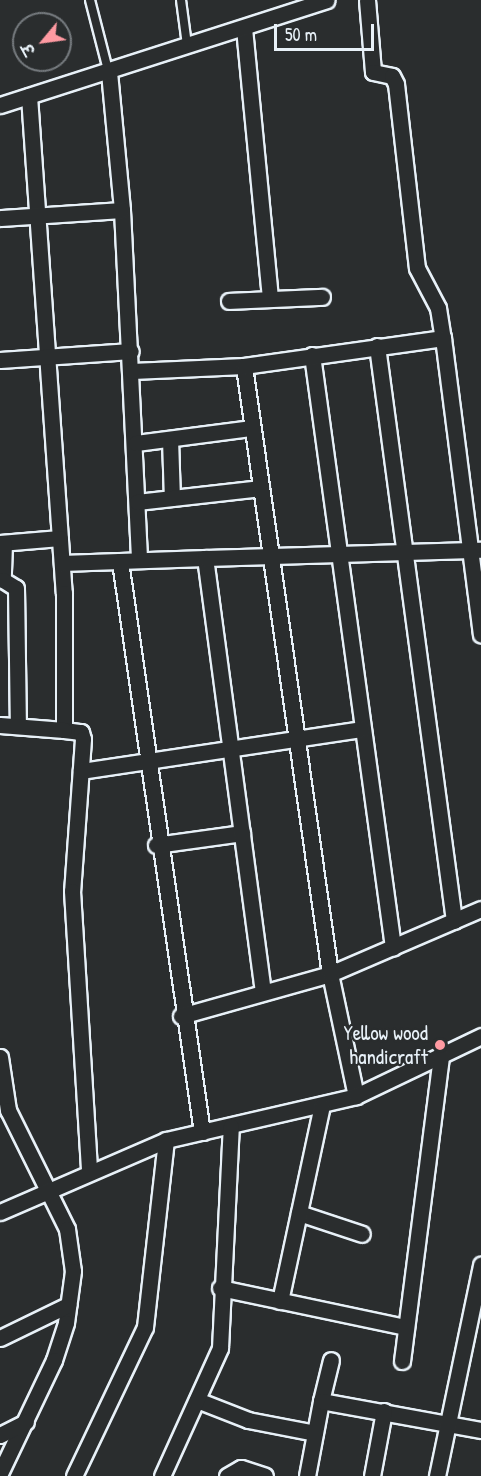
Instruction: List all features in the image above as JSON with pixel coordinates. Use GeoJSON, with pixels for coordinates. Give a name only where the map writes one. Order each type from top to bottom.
{"type":"FeatureCollection","features":[{"type":"Feature","properties":{"kind":"street"},"geometry":{"type":"LineString","coordinates":[[0,105],[188,47],[327,0]]}},
{"type":"Feature","properties":{"kind":"street"},"geometry":{"type":"LineString","coordinates":[[367,0],[374,72],[393,76],[396,84],[417,268],[438,308],[475,551],[481,635]]}},
{"type":"Feature","properties":{"kind":"street"},"geometry":{"type":"LineString","coordinates":[[244,28],[270,299]]}},
{"type":"Feature","properties":{"kind":"street"},"geometry":{"type":"LineString","coordinates":[[109,72],[122,210],[131,351],[139,560]]}},
{"type":"Feature","properties":{"kind":"street"},"geometry":{"type":"LineString","coordinates":[[28,96],[44,358],[62,563],[64,730]]}},
{"type":"Feature","properties":{"kind":"street"},"geometry":{"type":"LineString","coordinates":[[0,218],[122,210]]}},
{"type":"Feature","properties":{"kind":"street"},"geometry":{"type":"LineString","coordinates":[[229,301],[322,297]]}},
{"type":"Feature","properties":{"kind":"street"},"geometry":{"type":"LineString","coordinates":[[132,371],[244,366],[443,338]]}},
{"type":"Feature","properties":{"kind":"street"},"geometry":{"type":"LineString","coordinates":[[377,346],[454,921]]}},
{"type":"Feature","properties":{"kind":"street"},"geometry":{"type":"LineString","coordinates":[[0,360],[131,351]]}},
{"type":"Feature","properties":{"kind":"street"},"geometry":{"type":"LineString","coordinates":[[312,355],[337,556],[393,947]]}},
{"type":"Feature","properties":{"kind":"street"},"geometry":{"type":"LineString","coordinates":[[244,366],[330,974],[356,1096]]}},
{"type":"Feature","properties":{"kind":"street"},"geometry":{"type":"LineString","coordinates":[[136,443],[252,428]]}},
{"type":"Feature","properties":{"kind":"street"},"geometry":{"type":"LineString","coordinates":[[170,439],[172,498]]}},
{"type":"Feature","properties":{"kind":"street"},"geometry":{"type":"LineString","coordinates":[[137,502],[261,488]]}},
{"type":"Feature","properties":{"kind":"street"},"geometry":{"type":"LineString","coordinates":[[18,726],[16,588],[3,580],[2,543],[60,538]]}},
{"type":"Feature","properties":{"kind":"street"},"geometry":{"type":"LineString","coordinates":[[62,563],[205,558],[270,553],[405,556],[475,551]]}},
{"type":"Feature","properties":{"kind":"street"},"geometry":{"type":"LineString","coordinates":[[205,558],[263,992]]}},
{"type":"Feature","properties":{"kind":"street"},"geometry":{"type":"LineString","coordinates":[[120,561],[156,845],[181,1016],[202,1132]]}},
{"type":"Feature","properties":{"kind":"street"},"geometry":{"type":"LineString","coordinates":[[0,725],[64,730],[83,735],[72,891],[89,1170]]}},
{"type":"Feature","properties":{"kind":"street"},"geometry":{"type":"LineString","coordinates":[[81,771],[146,760],[297,741],[362,729]]}},
{"type":"Feature","properties":{"kind":"street"},"geometry":{"type":"LineString","coordinates":[[156,845],[242,833]]}},
{"type":"Feature","properties":{"kind":"street"},"geometry":{"type":"LineString","coordinates":[[181,1016],[330,974],[481,909]]}},
{"type":"Feature","properties":{"kind":"street"},"geometry":{"type":"LineString","coordinates":[[0,1212],[89,1170],[166,1140],[356,1096],[481,1036]]}},
{"type":"Feature","properties":{"kind":"street"},"geometry":{"type":"LineString","coordinates":[[402,1361],[441,1055]]}},
{"type":"Feature","properties":{"kind":"street"},"geometry":{"type":"LineString","coordinates":[[0,1067],[4,1112],[49,1189],[72,1246],[68,1305],[54,1360],[0,1473]]}},
{"type":"Feature","properties":{"kind":"street"},"geometry":{"type":"LineString","coordinates":[[280,1301],[322,1105]]}},
{"type":"Feature","properties":{"kind":"street"},"geometry":{"type":"LineString","coordinates":[[162,1476],[220,1348],[220,1288],[231,1126]]}},
{"type":"Feature","properties":{"kind":"street"},"geometry":{"type":"LineString","coordinates":[[75,1476],[145,1327],[166,1140]]}},
{"type":"Feature","properties":{"kind":"street"},"geometry":{"type":"LineString","coordinates":[[299,1213],[362,1234]]}},
{"type":"Feature","properties":{"kind":"street"},"geometry":{"type":"LineString","coordinates":[[437,1476],[481,1265]]}},
{"type":"Feature","properties":{"kind":"street"},"geometry":{"type":"LineString","coordinates":[[220,1288],[405,1327]]}},
{"type":"Feature","properties":{"kind":"street"},"geometry":{"type":"LineString","coordinates":[[0,1338],[68,1305]]}},
{"type":"Feature","properties":{"kind":"street"},"geometry":{"type":"LineString","coordinates":[[307,1476],[331,1360]]}},
{"type":"Feature","properties":{"kind":"street"},"geometry":{"type":"LineString","coordinates":[[197,1400],[248,1420],[315,1433]]}},
{"type":"Feature","properties":{"kind":"street"},"geometry":{"type":"LineString","coordinates":[[321,1401],[481,1430]]}},
{"type":"Feature","properties":{"kind":"street"},"geometry":{"type":"LineString","coordinates":[[372,1476],[384,1411]]}},
{"type":"Feature","properties":{"kind":"street"},"geometry":{"type":"LineString","coordinates":[[0,1435],[26,1422]]}},
{"type":"Feature","properties":{"kind":"street"},"geometry":{"type":"LineString","coordinates":[[227,1476],[241,1468],[265,1476]]}},
{"type":"Feature","properties":{"kind":"lane"},"geometry":{"type":"LineString","coordinates":[[90,0],[109,72]]}},
{"type":"Feature","properties":{"kind":"lane"},"geometry":{"type":"LineString","coordinates":[[181,0],[188,47]]}},
{"type":"Feature","properties":{"kind":"place","name":"Yellow wood handicraft"},"geometry":{"type":"Point","coordinates":[440,1045]}}]}
